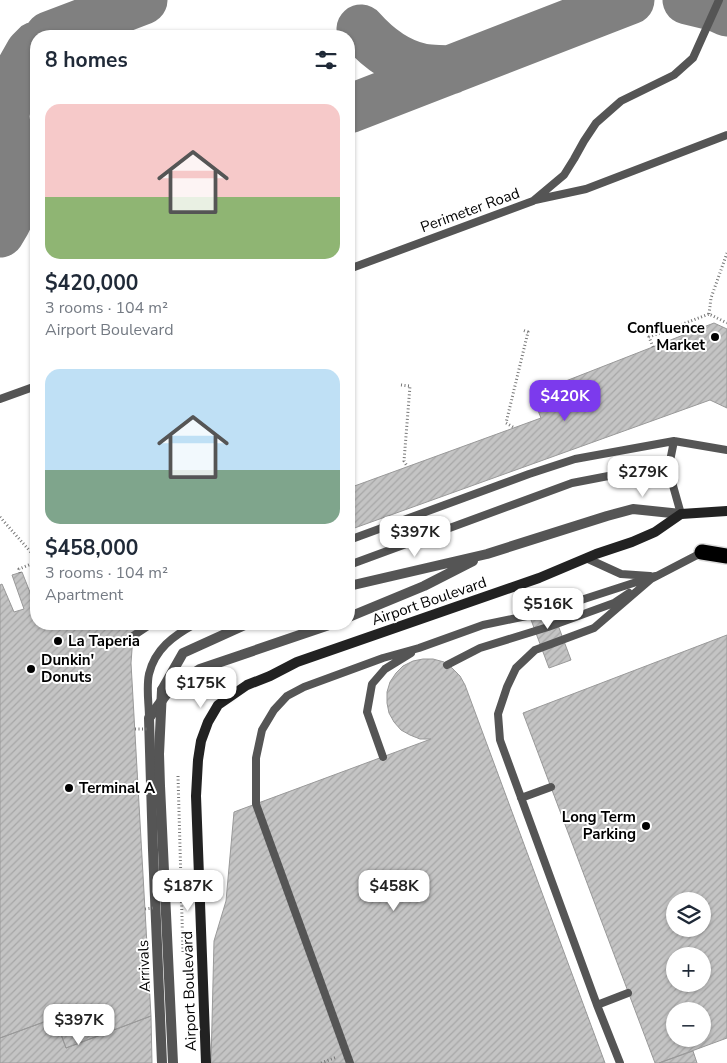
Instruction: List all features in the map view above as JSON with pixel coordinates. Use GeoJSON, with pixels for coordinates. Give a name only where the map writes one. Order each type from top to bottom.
{"type":"FeatureCollection","features":[{"type":"Feature","properties":{"kind":"highway"},"geometry":{"type":"LineString","coordinates":[[702,552],[727,556]]}},
{"type":"Feature","properties":{"kind":"main road"},"geometry":{"type":"LineString","coordinates":[[681,514],[727,511]]}},
{"type":"Feature","properties":{"kind":"main road","name":"Airport Boulevard"},"geometry":{"type":"LineString","coordinates":[[206,1063],[196,796],[201,741],[208,722],[218,704],[247,685],[297,662],[539,578],[655,532],[681,514]]}},
{"type":"Feature","properties":{"kind":"street"},"geometry":{"type":"LineString","coordinates":[[355,585],[487,554],[633,509],[681,514]]}},
{"type":"Feature","properties":{"kind":"street"},"geometry":{"type":"LineString","coordinates":[[355,615],[424,586],[487,554]]}},
{"type":"Feature","properties":{"kind":"street"},"geometry":{"type":"LineString","coordinates":[[173,1063],[159,754],[162,690],[183,653],[234,630]]}},
{"type":"Feature","properties":{"kind":"street"},"geometry":{"type":"LineString","coordinates":[[150,718],[171,688],[200,669],[314,630]]}},
{"type":"Feature","properties":{"kind":"street","name":"Arrivals"},"geometry":{"type":"LineString","coordinates":[[150,718],[162,1063]]}},
{"type":"Feature","properties":{"kind":"lane","name":"Perimeter Road"},"geometry":{"type":"LineString","coordinates":[[355,267],[533,201],[564,175],[596,123],[620,101],[674,75],[693,58],[719,0]]}},
{"type":"Feature","properties":{"kind":"lane"},"geometry":{"type":"LineString","coordinates":[[533,201],[586,189],[727,135]]}},
{"type":"Feature","properties":{"kind":"lane"},"geometry":{"type":"LineString","coordinates":[[0,399],[30,388]]}},
{"type":"Feature","properties":{"kind":"lane"},"geometry":{"type":"LineString","coordinates":[[355,538],[575,459],[674,441],[727,450]]}},
{"type":"Feature","properties":{"kind":"lane"},"geometry":{"type":"LineString","coordinates":[[674,441],[670,475],[681,514]]}},
{"type":"Feature","properties":{"kind":"lane"},"geometry":{"type":"LineString","coordinates":[[355,563],[572,483],[624,473],[670,470]]}},
{"type":"Feature","properties":{"kind":"lane"},"geometry":{"type":"LineString","coordinates":[[447,664],[480,648],[548,627],[614,602],[655,576],[702,552],[727,547]]}},
{"type":"Feature","properties":{"kind":"lane"},"geometry":{"type":"LineString","coordinates":[[586,558],[620,574],[655,576]]}},
{"type":"Feature","properties":{"kind":"lane"},"geometry":{"type":"LineString","coordinates":[[350,1063],[256,804],[256,758],[262,730],[274,710],[287,696],[304,687],[374,661],[419,648],[483,625],[541,613],[655,576]]}},
{"type":"Feature","properties":{"kind":"lane"},"geometry":{"type":"LineString","coordinates":[[620,1063],[500,740],[498,714],[516,668],[535,650],[594,628],[655,576]]}},
{"type":"Feature","properties":{"kind":"lane"},"geometry":{"type":"LineString","coordinates":[[133,636],[142,630]]}},
{"type":"Feature","properties":{"kind":"lane"},"geometry":{"type":"LineString","coordinates":[[150,718],[149,675],[158,654],[174,636],[184,630]]}},
{"type":"Feature","properties":{"kind":"lane"},"geometry":{"type":"LineString","coordinates":[[383,757],[367,712],[372,684],[385,669],[419,648]]}},
{"type":"Feature","properties":{"kind":"lane"},"geometry":{"type":"LineString","coordinates":[[521,798],[551,787]]}},
{"type":"Feature","properties":{"kind":"lane"},"geometry":{"type":"LineString","coordinates":[[597,1005],[628,993]]}},
{"type":"Feature","properties":{"kind":"path"},"geometry":{"type":"LineString","coordinates":[[709,314],[711,298],[727,253]]}},
{"type":"Feature","properties":{"kind":"path"},"geometry":{"type":"LineString","coordinates":[[653,347],[649,337],[709,314],[727,323]]}},
{"type":"Feature","properties":{"kind":"path"},"geometry":{"type":"LineString","coordinates":[[513,427],[506,423],[528,332],[522,330]]}},
{"type":"Feature","properties":{"kind":"path"},"geometry":{"type":"LineString","coordinates":[[401,384],[410,386],[404,462],[408,466]]}},
{"type":"Feature","properties":{"kind":"path"},"geometry":{"type":"LineString","coordinates":[[0,517],[30,551]]}},
{"type":"Feature","properties":{"kind":"path"},"geometry":{"type":"LineString","coordinates":[[20,573],[18,569],[30,564]]}},
{"type":"Feature","properties":{"kind":"path"},"geometry":{"type":"LineString","coordinates":[[178,776],[184,959]]}},
{"type":"Feature","properties":{"kind":"building"},"geometry":{"type":"Polygon","coordinates":[[[714,323],[727,329],[727,408],[710,400],[355,528],[355,486],[541,418],[537,408],[556,402],[553,386],[714,323]]]}},
{"type":"Feature","properties":{"kind":"building","name":"Terminal A"},"geometry":{"type":"Polygon","coordinates":[[[22,572],[30,592],[30,630],[135,630],[131,663],[151,1016],[66,1048],[55,1018],[0,1038],[0,585],[2,584],[14,612],[24,609],[12,575],[22,572]]]}},
{"type":"Feature","properties":{"kind":"building"},"geometry":{"type":"Polygon","coordinates":[[[546,593],[571,660],[549,668],[524,601],[546,593]]]}},
{"type":"Feature","properties":{"kind":"building","name":"Long Term Parking"},"geometry":{"type":"Polygon","coordinates":[[[727,635],[727,1038],[711,1044],[711,1002],[666,1002],[666,1047],[703,1047],[655,1063],[523,713],[727,635]]]}},
{"type":"Feature","properties":{"kind":"building"},"geometry":{"type":"Polygon","coordinates":[[[423,659],[444,662],[460,676],[465,685],[605,1063],[211,1063],[214,941],[226,901],[234,812],[431,739],[420,739],[401,730],[389,713],[387,703],[387,692],[390,682],[396,673],[403,666],[423,659]]]}},
{"type":"Feature","properties":{"kind":"building"},"geometry":{"type":"Polygon","coordinates":[[[151,1016],[152,1063],[0,1063],[0,1038],[55,1018],[66,1048],[151,1016]]]}},
{"type":"Feature","properties":{"kind":"building"},"geometry":{"type":"Polygon","coordinates":[[[693,1051],[697,1063],[659,1063],[693,1051]]]}},
{"type":"Feature","properties":{"kind":"taxiway"},"geometry":{"type":"LineString","coordinates":[[65,30],[143,0]]}},
{"type":"Feature","properties":{"kind":"taxiway"},"geometry":{"type":"LineString","coordinates":[[355,107],[630,0]]}},
{"type":"Feature","properties":{"kind":"taxiway"},"geometry":{"type":"LineString","coordinates":[[687,0],[716,7],[727,12]]}},
{"type":"Feature","properties":{"kind":"taxiway"},"geometry":{"type":"LineString","coordinates":[[361,29],[381,48],[413,66],[425,69],[450,70]]}},
{"type":"Feature","properties":{"kind":"taxiway"},"geometry":{"type":"LineString","coordinates":[[30,52],[12,84],[5,116],[7,136],[17,162],[30,174]]}},
{"type":"Feature","properties":{"kind":"taxiway"},"geometry":{"type":"LineString","coordinates":[[0,233],[16,199],[18,182],[17,162]]}},
{"type":"Feature","properties":{"kind":"place","name":"Confluence Market"},"geometry":{"type":"Point","coordinates":[715,337]}},
{"type":"Feature","properties":{"kind":"place","name":"La Taperia"},"geometry":{"type":"Point","coordinates":[58,641]}},
{"type":"Feature","properties":{"kind":"place","name":"Dunkin' Donuts"},"geometry":{"type":"Point","coordinates":[31,669]}},
{"type":"Feature","properties":{"kind":"place","name":"Terminal A"},"geometry":{"type":"Point","coordinates":[69,788]}},
{"type":"Feature","properties":{"kind":"place","name":"Long Term Parking"},"geometry":{"type":"Point","coordinates":[646,826]}}]}
